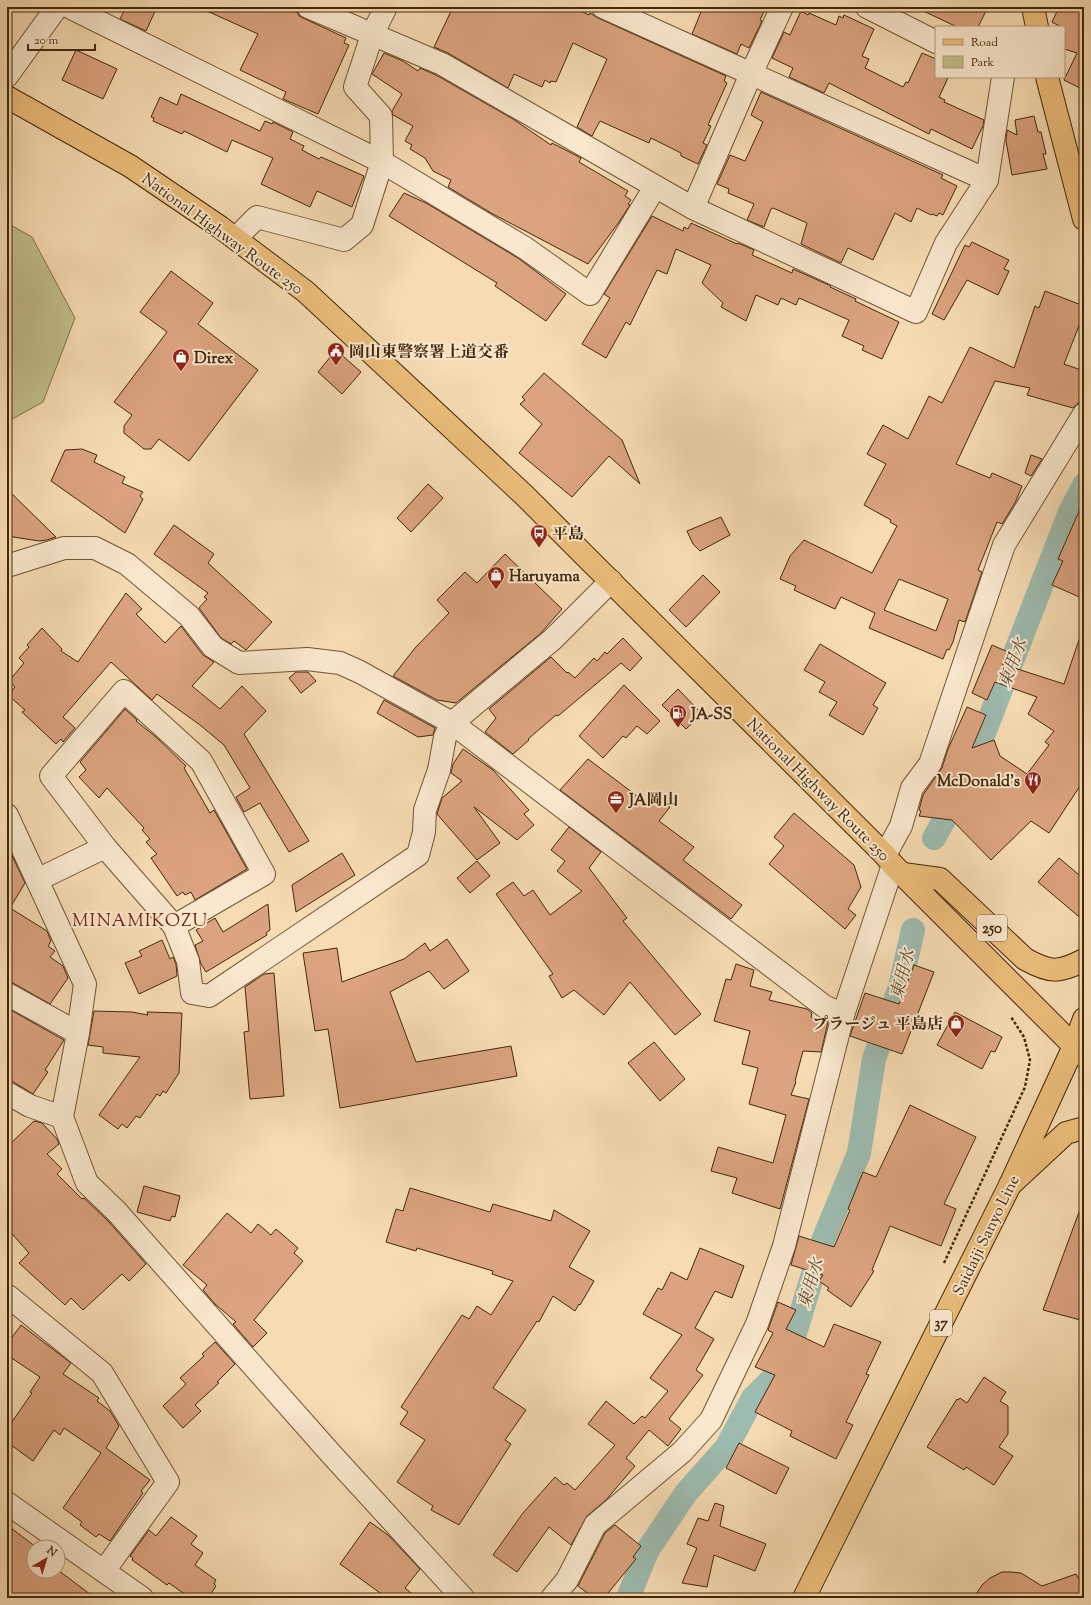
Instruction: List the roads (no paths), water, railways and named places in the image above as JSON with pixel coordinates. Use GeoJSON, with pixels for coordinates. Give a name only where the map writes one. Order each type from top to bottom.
{"type":"FeatureCollection","features":[{"type":"Feature","properties":{"kind":"main road"},"geometry":{"type":"LineString","coordinates":[[1034,7],[1037,26]]}},
{"type":"Feature","properties":{"kind":"main road"},"geometry":{"type":"LineString","coordinates":[[1047,78],[1084,219]]}},
{"type":"Feature","properties":{"kind":"main road","name":"National Highway Route 250"},"geometry":{"type":"LineString","coordinates":[[7,97],[130,166],[236,238],[306,292],[524,495],[1079,1051]]}},
{"type":"Feature","properties":{"kind":"main road","name":"250"},"geometry":{"type":"LineString","coordinates":[[894,865],[940,879],[1025,959],[1039,967],[1055,971],[1070,967],[1084,960]]}},
{"type":"Feature","properties":{"kind":"main road","name":"Saidaiji Sanyo Line"},"geometry":{"type":"LineString","coordinates":[[804,1598],[1010,1185],[1079,1051],[1084,1019]]}},
{"type":"Feature","properties":{"kind":"main road"},"geometry":{"type":"LineString","coordinates":[[1010,1185],[1066,1133],[1084,1128]]}},
{"type":"Feature","properties":{"kind":"street"},"geometry":{"type":"LineString","coordinates":[[7,76],[57,7]]}},
{"type":"Feature","properties":{"kind":"street"},"geometry":{"type":"LineString","coordinates":[[69,7],[382,162],[525,248],[590,294],[655,187]]}},
{"type":"Feature","properties":{"kind":"street"},"geometry":{"type":"LineString","coordinates":[[308,7],[442,64],[693,208],[916,312],[946,243],[987,180],[1003,78]]}},
{"type":"Feature","properties":{"kind":"street"},"geometry":{"type":"LineString","coordinates":[[236,238],[257,217],[344,240],[362,225],[382,162],[382,116],[355,87],[372,35],[386,7]]}},
{"type":"Feature","properties":{"kind":"street"},"geometry":{"type":"LineString","coordinates":[[603,7],[987,180]]}},
{"type":"Feature","properties":{"kind":"street"},"geometry":{"type":"LineString","coordinates":[[693,208],[751,74],[782,7]]}},
{"type":"Feature","properties":{"kind":"street"},"geometry":{"type":"LineString","coordinates":[[867,7],[935,41]]}},
{"type":"Feature","properties":{"kind":"street"},"geometry":{"type":"LineString","coordinates":[[552,1598],[567,1580],[595,1525],[682,1452],[711,1420],[757,1324],[784,1246],[843,1015],[894,865],[901,826],[912,788],[930,764],[1004,545],[1084,414]]}},
{"type":"Feature","properties":{"kind":"street"},"geometry":{"type":"LineString","coordinates":[[7,566],[64,548],[95,548],[127,564],[190,616],[212,648],[239,663],[307,659],[340,663],[360,672],[452,723],[824,1006],[843,1015]]}},
{"type":"Feature","properties":{"kind":"street"},"geometry":{"type":"LineString","coordinates":[[174,926],[264,874],[201,761],[124,691],[50,776],[105,847],[174,926],[188,961],[192,993],[209,996],[418,855],[424,832],[425,810],[439,770],[445,737],[452,723],[553,639],[610,581]]}},
{"type":"Feature","properties":{"kind":"street"},"geometry":{"type":"LineString","coordinates":[[7,815],[85,984],[78,1033],[62,1117],[87,1183],[117,1212],[332,1455],[463,1598]]}},
{"type":"Feature","properties":{"kind":"street"},"geometry":{"type":"LineString","coordinates":[[37,880],[105,847]]}},
{"type":"Feature","properties":{"kind":"street"},"geometry":{"type":"LineString","coordinates":[[7,994],[78,1033]]}},
{"type":"Feature","properties":{"kind":"street"},"geometry":{"type":"LineString","coordinates":[[7,1093],[30,1106],[62,1117]]}},
{"type":"Feature","properties":{"kind":"street"},"geometry":{"type":"LineString","coordinates":[[7,1298],[8,1296],[102,1373],[168,1482],[104,1571]]}},
{"type":"Feature","properties":{"kind":"street"},"geometry":{"type":"LineString","coordinates":[[7,1503],[142,1598]]}},
{"type":"Feature","properties":{"kind":"waterway","name":"東用水"},"geometry":{"type":"LineString","coordinates":[[934,838],[965,782],[1070,512],[1084,485]]}},
{"type":"Feature","properties":{"kind":"waterway","name":"東用水"},"geometry":{"type":"LineString","coordinates":[[628,1598],[647,1551],[686,1493],[726,1448],[753,1398],[785,1366],[824,1238],[859,1153],[874,1059],[900,987],[913,930]]}},
{"type":"Feature","properties":{"kind":"place","name":"岡山東警察署上道交番"},"geometry":{"type":"Point","coordinates":[336,366]}},
{"type":"Feature","properties":{"kind":"place","name":"Direx"},"geometry":{"type":"Point","coordinates":[181,372]}},
{"type":"Feature","properties":{"kind":"place","name":"平島"},"geometry":{"type":"Point","coordinates":[539,548]}},
{"type":"Feature","properties":{"kind":"place","name":"Haruyama"},"geometry":{"type":"Point","coordinates":[496,590]}},
{"type":"Feature","properties":{"kind":"place","name":"JA-SS"},"geometry":{"type":"Point","coordinates":[678,728]}},
{"type":"Feature","properties":{"kind":"place","name":"McDonald's"},"geometry":{"type":"Point","coordinates":[1033,795]}},
{"type":"Feature","properties":{"kind":"place","name":"JA岡山"},"geometry":{"type":"Point","coordinates":[616,814]}},
{"type":"Feature","properties":{"kind":"place","name":"プラージュ 平島店"},"geometry":{"type":"Point","coordinates":[956,1038]}},
{"type":"Feature","properties":{"kind":"district","name":"MINAMIKOZU"},"geometry":{"type":"Point","coordinates":[140,920]}}]}
